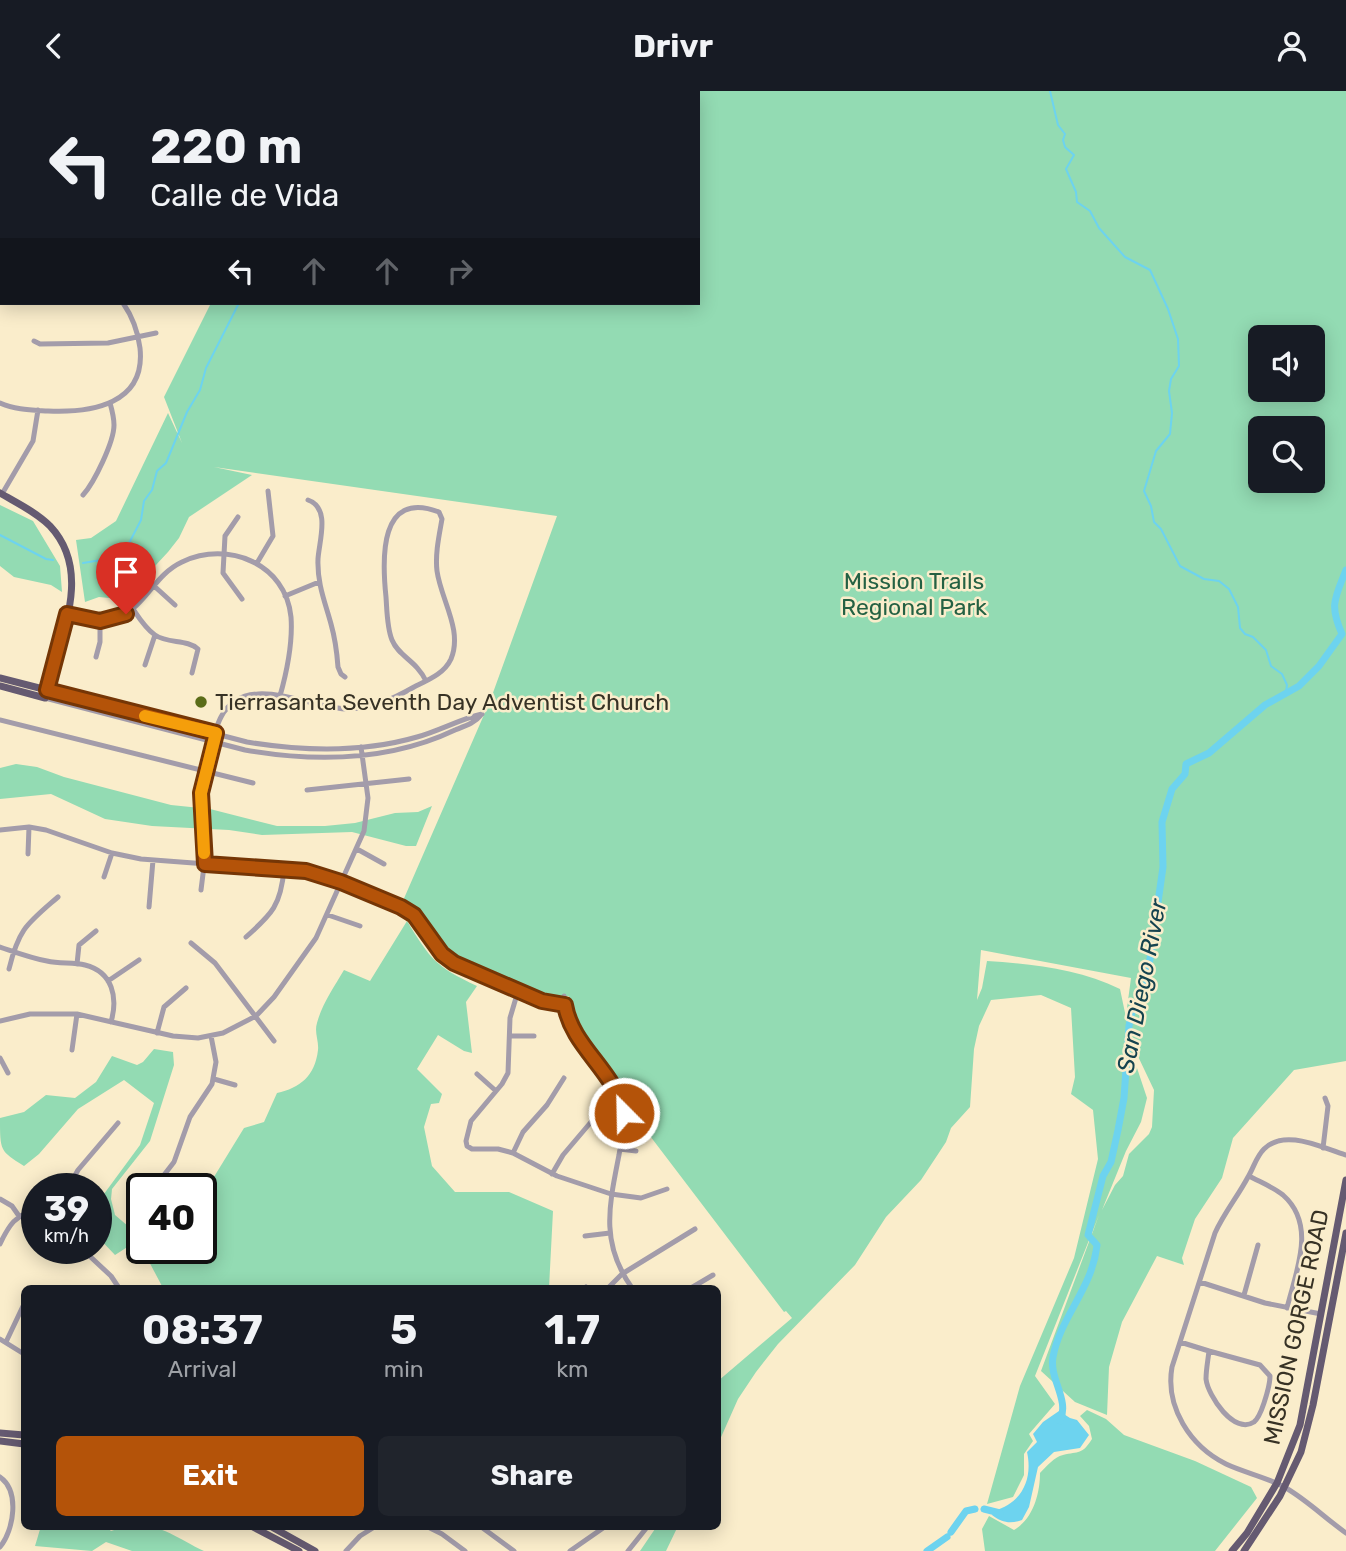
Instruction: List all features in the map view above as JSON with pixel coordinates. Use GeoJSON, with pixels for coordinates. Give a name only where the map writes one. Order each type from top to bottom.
{"type":"FeatureCollection","features":[{"type":"Feature","properties":{"kind":"main road"},"geometry":{"type":"LineString","coordinates":[[1,494],[38,516],[55,532],[71,568],[72,586],[67,614],[46,694]]}},
{"type":"Feature","properties":{"kind":"main road"},"geometry":{"type":"LineString","coordinates":[[0,678],[46,694]]}},
{"type":"Feature","properties":{"kind":"main road"},"geometry":{"type":"LineString","coordinates":[[0,686],[46,694]]}},
{"type":"Feature","properties":{"kind":"main road","name":"MISSION GORGE ROAD"},"geometry":{"type":"LineString","coordinates":[[1244,1551],[1255,1538],[1281,1485],[1300,1425],[1346,1180]]}},
{"type":"Feature","properties":{"kind":"main road","name":"MISSION GORGE ROAD"},"geometry":{"type":"LineString","coordinates":[[1232,1551],[1281,1485],[1301,1452],[1308,1429],[1346,1233]]}},
{"type":"Feature","properties":{"kind":"main road"},"geometry":{"type":"LineString","coordinates":[[0,1433],[21,1435]]}},
{"type":"Feature","properties":{"kind":"main road"},"geometry":{"type":"LineString","coordinates":[[0,1441],[21,1444]]}},
{"type":"Feature","properties":{"kind":"main road"},"geometry":{"type":"LineString","coordinates":[[259,1530],[299,1551]]}},
{"type":"Feature","properties":{"kind":"main road"},"geometry":{"type":"LineString","coordinates":[[277,1530],[315,1551]]}},
{"type":"Feature","properties":{"kind":"street"},"geometry":{"type":"LineString","coordinates":[[0,403],[12,408],[38,410],[83,409],[110,403],[127,393],[138,377],[141,360],[138,337],[123,305]]}},
{"type":"Feature","properties":{"kind":"street"},"geometry":{"type":"LineString","coordinates":[[34,341],[40,344],[95,344],[156,333]]}},
{"type":"Feature","properties":{"kind":"street"},"geometry":{"type":"LineString","coordinates":[[83,495],[90,487],[112,436],[114,427],[110,403]]}},
{"type":"Feature","properties":{"kind":"street"},"geometry":{"type":"LineString","coordinates":[[1,494],[33,441],[38,410]]}},
{"type":"Feature","properties":{"kind":"street"},"geometry":{"type":"LineString","coordinates":[[257,563],[273,536],[268,491]]}},
{"type":"Feature","properties":{"kind":"street"},"geometry":{"type":"LineString","coordinates":[[308,500],[316,503],[321,512],[319,582],[331,624],[338,667],[345,677]]}},
{"type":"Feature","properties":{"kind":"street"},"geometry":{"type":"LineString","coordinates":[[201,890],[205,864],[201,793],[216,733],[223,713],[232,702],[257,693],[330,708],[354,709],[391,700],[438,675],[450,660],[455,635],[439,584],[437,551],[442,519],[440,513],[434,510],[415,506],[397,514],[390,527],[384,577],[391,639],[400,652],[417,664],[426,681]]}},
{"type":"Feature","properties":{"kind":"street"},"geometry":{"type":"LineString","coordinates":[[238,517],[225,536],[223,572],[242,599]]}},
{"type":"Feature","properties":{"kind":"street"},"geometry":{"type":"LineString","coordinates":[[67,614],[100,621],[118,618],[133,609],[167,571],[185,561],[224,553],[242,556],[257,563],[275,578],[285,596],[291,620],[289,661],[280,696]]}},
{"type":"Feature","properties":{"kind":"street"},"geometry":{"type":"LineString","coordinates":[[285,596],[319,582]]}},
{"type":"Feature","properties":{"kind":"street"},"geometry":{"type":"LineString","coordinates":[[153,585],[174,605]]}},
{"type":"Feature","properties":{"kind":"street"},"geometry":{"type":"LineString","coordinates":[[133,609],[155,635],[194,645],[198,649],[192,673]]}},
{"type":"Feature","properties":{"kind":"street"},"geometry":{"type":"LineString","coordinates":[[96,656],[100,642],[100,621]]}},
{"type":"Feature","properties":{"kind":"street"},"geometry":{"type":"LineString","coordinates":[[145,665],[155,635]]}},
{"type":"Feature","properties":{"kind":"street"},"geometry":{"type":"LineString","coordinates":[[46,694],[276,747],[318,749],[361,747],[414,738],[482,714],[476,721],[434,739],[363,755],[318,757],[275,755],[245,750],[46,694]]}},
{"type":"Feature","properties":{"kind":"street"},"geometry":{"type":"LineString","coordinates":[[0,720],[253,783]]}},
{"type":"Feature","properties":{"kind":"street"},"geometry":{"type":"LineString","coordinates":[[0,1021],[30,1014],[77,1014],[186,1038],[211,1036],[236,1028],[256,1016],[274,997],[316,938],[364,831],[367,817],[366,785],[361,747]]}},
{"type":"Feature","properties":{"kind":"street"},"geometry":{"type":"LineString","coordinates":[[307,790],[410,779]]}},
{"type":"Feature","properties":{"kind":"street"},"geometry":{"type":"LineString","coordinates":[[0,830],[29,827],[46,830],[112,853],[153,860],[314,872],[401,907],[414,915],[442,954],[454,963],[542,1001],[565,1005]]}},
{"type":"Feature","properties":{"kind":"street"},"geometry":{"type":"LineString","coordinates":[[28,854],[29,827]]}},
{"type":"Feature","properties":{"kind":"street"},"geometry":{"type":"LineString","coordinates":[[356,849],[384,864]]}},
{"type":"Feature","properties":{"kind":"street"},"geometry":{"type":"LineString","coordinates":[[104,877],[112,853]]}},
{"type":"Feature","properties":{"kind":"street"},"geometry":{"type":"LineString","coordinates":[[149,907],[153,860]]}},
{"type":"Feature","properties":{"kind":"street"},"geometry":{"type":"LineString","coordinates":[[246,937],[277,906],[283,888],[284,869]]}},
{"type":"Feature","properties":{"kind":"street"},"geometry":{"type":"LineString","coordinates":[[9,969],[18,936],[58,897]]}},
{"type":"Feature","properties":{"kind":"street"},"geometry":{"type":"LineString","coordinates":[[328,915],[360,926]]}},
{"type":"Feature","properties":{"kind":"street"},"geometry":{"type":"LineString","coordinates":[[77,964],[79,945],[96,931]]}},
{"type":"Feature","properties":{"kind":"street"},"geometry":{"type":"LineString","coordinates":[[191,943],[215,963],[274,1041]]}},
{"type":"Feature","properties":{"kind":"street"},"geometry":{"type":"LineString","coordinates":[[0,947],[45,961],[94,968],[108,981],[114,994],[115,1008],[111,1022]]}},
{"type":"Feature","properties":{"kind":"street"},"geometry":{"type":"LineString","coordinates":[[108,981],[139,960]]}},
{"type":"Feature","properties":{"kind":"street"},"geometry":{"type":"LineString","coordinates":[[156,1033],[164,1007],[186,988]]}},
{"type":"Feature","properties":{"kind":"street"},"geometry":{"type":"LineString","coordinates":[[518,991],[512,1005],[508,1073],[471,1121],[466,1142],[472,1149],[498,1149],[513,1153],[552,1174],[611,1194],[641,1198],[667,1189]]}},
{"type":"Feature","properties":{"kind":"street"},"geometry":{"type":"LineString","coordinates":[[564,996],[567,1018],[573,1031],[613,1085],[620,1097],[624,1113],[625,1125],[611,1194],[610,1233],[611,1244],[622,1274],[630,1285]]}},
{"type":"Feature","properties":{"kind":"street"},"geometry":{"type":"LineString","coordinates":[[72,1050],[77,1014]]}},
{"type":"Feature","properties":{"kind":"street"},"geometry":{"type":"LineString","coordinates":[[166,1173],[174,1162],[190,1117],[214,1079],[216,1062],[211,1036]]}},
{"type":"Feature","properties":{"kind":"street"},"geometry":{"type":"LineString","coordinates":[[510,1036],[534,1037]]}},
{"type":"Feature","properties":{"kind":"street"},"geometry":{"type":"LineString","coordinates":[[0,1058],[8,1073]]}},
{"type":"Feature","properties":{"kind":"street"},"geometry":{"type":"LineString","coordinates":[[477,1074],[496,1091]]}},
{"type":"Feature","properties":{"kind":"street"},"geometry":{"type":"LineString","coordinates":[[214,1079],[235,1085]]}},
{"type":"Feature","properties":{"kind":"street"},"geometry":{"type":"LineString","coordinates":[[513,1153],[523,1132],[547,1105],[564,1079]]}},
{"type":"Feature","properties":{"kind":"street"},"geometry":{"type":"LineString","coordinates":[[1323,1148],[1328,1106],[1325,1098]]}},
{"type":"Feature","properties":{"kind":"street"},"geometry":{"type":"LineString","coordinates":[[76,1173],[118,1122]]}},
{"type":"Feature","properties":{"kind":"street"},"geometry":{"type":"LineString","coordinates":[[552,1174],[562,1155],[591,1122]]}},
{"type":"Feature","properties":{"kind":"street"},"geometry":{"type":"LineString","coordinates":[[1346,1155],[1297,1140],[1279,1140],[1263,1149],[1221,1219],[1172,1367],[1170,1385],[1172,1399],[1184,1425],[1196,1441],[1220,1461],[1281,1485],[1313,1505],[1346,1533]]}},
{"type":"Feature","properties":{"kind":"street"},"geometry":{"type":"LineString","coordinates":[[620,1149],[636,1151]]}},
{"type":"Feature","properties":{"kind":"street"},"geometry":{"type":"LineString","coordinates":[[1249,1176],[1284,1196],[1296,1210],[1301,1226],[1303,1246],[1287,1308]]}},
{"type":"Feature","properties":{"kind":"street"},"geometry":{"type":"LineString","coordinates":[[0,1199],[12,1206],[19,1216],[9,1225],[0,1244]]}},
{"type":"Feature","properties":{"kind":"street"},"geometry":{"type":"LineString","coordinates":[[611,1285],[622,1274],[695,1229]]}},
{"type":"Feature","properties":{"kind":"street"},"geometry":{"type":"LineString","coordinates":[[585,1236],[610,1233]]}},
{"type":"Feature","properties":{"kind":"street"},"geometry":{"type":"LineString","coordinates":[[1244,1295],[1258,1244]]}},
{"type":"Feature","properties":{"kind":"street"},"geometry":{"type":"LineString","coordinates":[[98,1264],[117,1285]]}},
{"type":"Feature","properties":{"kind":"street"},"geometry":{"type":"LineString","coordinates":[[696,1285],[713,1275]]}},
{"type":"Feature","properties":{"kind":"street"},"geometry":{"type":"LineString","coordinates":[[1200,1282],[1287,1308],[1321,1314]]}},
{"type":"Feature","properties":{"kind":"street"},"geometry":{"type":"LineString","coordinates":[[21,1309],[3,1341],[21,1352]]}},
{"type":"Feature","properties":{"kind":"street"},"geometry":{"type":"LineString","coordinates":[[1180,1342],[1260,1365],[1270,1375],[1261,1410],[1257,1420],[1251,1424],[1234,1422],[1217,1405],[1206,1379],[1209,1351]]}},
{"type":"Feature","properties":{"kind":"street"},"geometry":{"type":"LineString","coordinates":[[0,1477],[8,1483],[12,1492],[10,1529],[0,1547]]}},
{"type":"Feature","properties":{"kind":"street"},"geometry":{"type":"LineString","coordinates":[[346,1551],[370,1530]]}},
{"type":"Feature","properties":{"kind":"street"},"geometry":{"type":"LineString","coordinates":[[434,1530],[464,1551]]}},
{"type":"Feature","properties":{"kind":"street"},"geometry":{"type":"LineString","coordinates":[[485,1530],[514,1551]]}},
{"type":"Feature","properties":{"kind":"street"},"geometry":{"type":"LineString","coordinates":[[570,1551],[600,1530]]}},
{"type":"Feature","properties":{"kind":"street"},"geometry":{"type":"LineString","coordinates":[[628,1551],[645,1530]]}},
{"type":"Feature","properties":{"kind":"green space","name":"Mission Trails Regional Park"},"geometry":{"type":"Polygon","coordinates":[[[700,91],[1346,91],[1346,1061],[1294,1070],[1233,1138],[1222,1178],[1195,1219],[1182,1258],[1184,1265],[1157,1256],[1122,1322],[1109,1367],[1107,1415],[1075,1402],[1041,1371],[1099,1215],[1035,1376],[1055,1404],[1029,1434],[1033,1441],[1024,1454],[1024,1475],[1013,1497],[987,1504],[1020,1386],[1074,1258],[1098,1159],[1093,1110],[1071,1094],[1075,1077],[1071,1008],[1041,995],[991,1000],[979,1026],[974,1049],[970,1107],[951,1128],[946,1142],[921,1180],[886,1217],[855,1265],[778,1344],[756,1372],[738,1399],[721,1437],[721,1378],[792,1318],[784,1312],[628,1107],[622,1092],[577,1027],[569,996],[559,996],[558,999],[544,996],[455,957],[418,914],[402,903],[490,701],[557,516],[214,467],[252,475],[189,517],[179,538],[168,552],[155,566],[142,574],[119,599],[99,597],[85,602],[76,540],[91,538],[116,521],[168,413],[182,443],[164,397],[210,305],[700,305],[700,91]],[[981,950],[977,1000],[987,961],[1072,972],[1120,989],[1136,1065],[1147,1098],[1141,1122],[1102,1210],[1123,1176],[1129,1154],[1149,1134],[1152,1127],[1154,1090],[1135,1050],[1127,1008],[1131,978],[981,950]]]}},
{"type":"Feature","properties":{"kind":"green space"},"geometry":{"type":"Polygon","coordinates":[[[0,505],[33,521],[60,566],[62,592],[51,585],[14,577],[0,566],[0,505]]]}},
{"type":"Feature","properties":{"kind":"green space"},"geometry":{"type":"Polygon","coordinates":[[[16,764],[37,767],[64,777],[171,805],[210,809],[277,826],[355,823],[395,813],[418,812],[432,806],[416,846],[406,846],[352,832],[262,835],[229,830],[152,826],[105,819],[51,794],[0,799],[0,768],[16,764]]]}},
{"type":"Feature","properties":{"kind":"green space"},"geometry":{"type":"Polygon","coordinates":[[[407,921],[435,961],[477,986],[466,1002],[472,1053],[438,1035],[417,1069],[442,1094],[439,1103],[431,1104],[424,1127],[432,1166],[455,1192],[509,1192],[553,1211],[549,1285],[161,1285],[150,1264],[217,1264],[216,1173],[244,1128],[264,1122],[277,1093],[293,1088],[310,1074],[318,1050],[316,1026],[319,1016],[344,970],[370,981],[407,921]]]}},
{"type":"Feature","properties":{"kind":"green space"},"geometry":{"type":"Polygon","coordinates":[[[154,1049],[173,1052],[174,1065],[150,1141],[112,1189],[112,1183],[140,1145],[154,1103],[124,1080],[78,1109],[39,1154],[24,1166],[3,1149],[0,1118],[24,1112],[46,1095],[75,1098],[96,1082],[112,1056],[137,1065],[154,1049]]]}},
{"type":"Feature","properties":{"kind":"green space"},"geometry":{"type":"Polygon","coordinates":[[[112,1203],[115,1215],[126,1224],[126,1248],[115,1255],[112,1252],[112,1203]]]}},
{"type":"Feature","properties":{"kind":"green space"},"geometry":{"type":"Polygon","coordinates":[[[1087,1410],[1106,1419],[1124,1435],[1195,1461],[1251,1487],[1257,1498],[1215,1551],[985,1551],[982,1529],[989,1516],[1014,1530],[1021,1525],[1034,1505],[1040,1473],[1057,1458],[1080,1451],[1089,1444],[1092,1439],[1089,1426],[1080,1416],[1087,1410]]]}},
{"type":"Feature","properties":{"kind":"green space"},"geometry":{"type":"Polygon","coordinates":[[[40,1530],[162,1530],[204,1551],[132,1551],[106,1542],[92,1551],[35,1546],[40,1530]]]}},
{"type":"Feature","properties":{"kind":"green space"},"geometry":{"type":"Polygon","coordinates":[[[654,1530],[676,1530],[666,1551],[640,1551],[654,1530]]]}},
{"type":"Feature","properties":{"kind":"water"},"geometry":{"type":"Polygon","coordinates":[[[1059,1411],[1077,1420],[1089,1435],[1080,1448],[1054,1452],[1038,1467],[1029,1507],[1022,1520],[999,1520],[992,1515],[994,1511],[1012,1502],[1027,1480],[1027,1452],[1037,1442],[1033,1434],[1043,1422],[1059,1411]]]}},
{"type":"Feature","properties":{"kind":"waterway"},"geometry":{"type":"LineString","coordinates":[[1050,91],[1058,125],[1065,134],[1065,147],[1074,155],[1066,169],[1076,192],[1077,202],[1090,211],[1099,228],[1125,257],[1150,270],[1178,339],[1179,366],[1171,379],[1169,391],[1172,413],[1170,434],[1156,451],[1144,491],[1154,522],[1161,529],[1180,566],[1204,579],[1219,581],[1229,589],[1238,607],[1240,628],[1266,650],[1271,666],[1282,674],[1287,685],[1286,692]]}},
{"type":"Feature","properties":{"kind":"waterway"},"geometry":{"type":"LineString","coordinates":[[83,563],[101,560],[126,549],[141,520],[144,501],[152,490],[157,471],[166,463],[187,412],[200,390],[206,368],[238,305]]}},
{"type":"Feature","properties":{"kind":"waterway"},"geometry":{"type":"LineString","coordinates":[[0,535],[53,560]]}},
{"type":"Feature","properties":{"kind":"waterway","name":"San Diego River"},"geometry":{"type":"LineString","coordinates":[[1060,1421],[1063,1405],[1054,1373],[1053,1357],[1057,1342],[1094,1261],[1097,1245],[1088,1235],[1118,1130],[1133,1007],[1145,994],[1163,867],[1162,822],[1172,789],[1185,774],[1186,764],[1209,753],[1265,705],[1299,686],[1319,666],[1342,634],[1335,602],[1346,570]]}},
{"type":"Feature","properties":{"kind":"waterway","name":"San Diego River"},"geometry":{"type":"LineString","coordinates":[[951,1532],[966,1511],[975,1509]]}},
{"type":"Feature","properties":{"kind":"waterway","name":"San Diego River"},"geometry":{"type":"LineString","coordinates":[[984,1509],[1000,1513]]}},
{"type":"Feature","properties":{"kind":"waterway","name":"San Diego River"},"geometry":{"type":"LineString","coordinates":[[927,1551],[947,1537]]}},
{"type":"Feature","properties":{"kind":"slow traffic"},"geometry":{"type":"LineString","coordinates":[[145,716],[216,733],[201,793],[204,853]]}},
{"type":"Feature","properties":{"kind":"place","name":"Tierrasanta Seventh Day Adventist Church"},"geometry":{"type":"Point","coordinates":[201,702]}},
{"type":"Feature","properties":{"kind":"route"},"geometry":{"type":"LineString","coordinates":[[126,614],[110,620],[93,621],[67,614],[47,690],[216,733],[201,793],[205,864],[314,872],[407,910],[423,925],[442,954],[454,963],[542,1001],[565,1005],[573,1031],[613,1085],[620,1097],[624,1113]]}}]}
